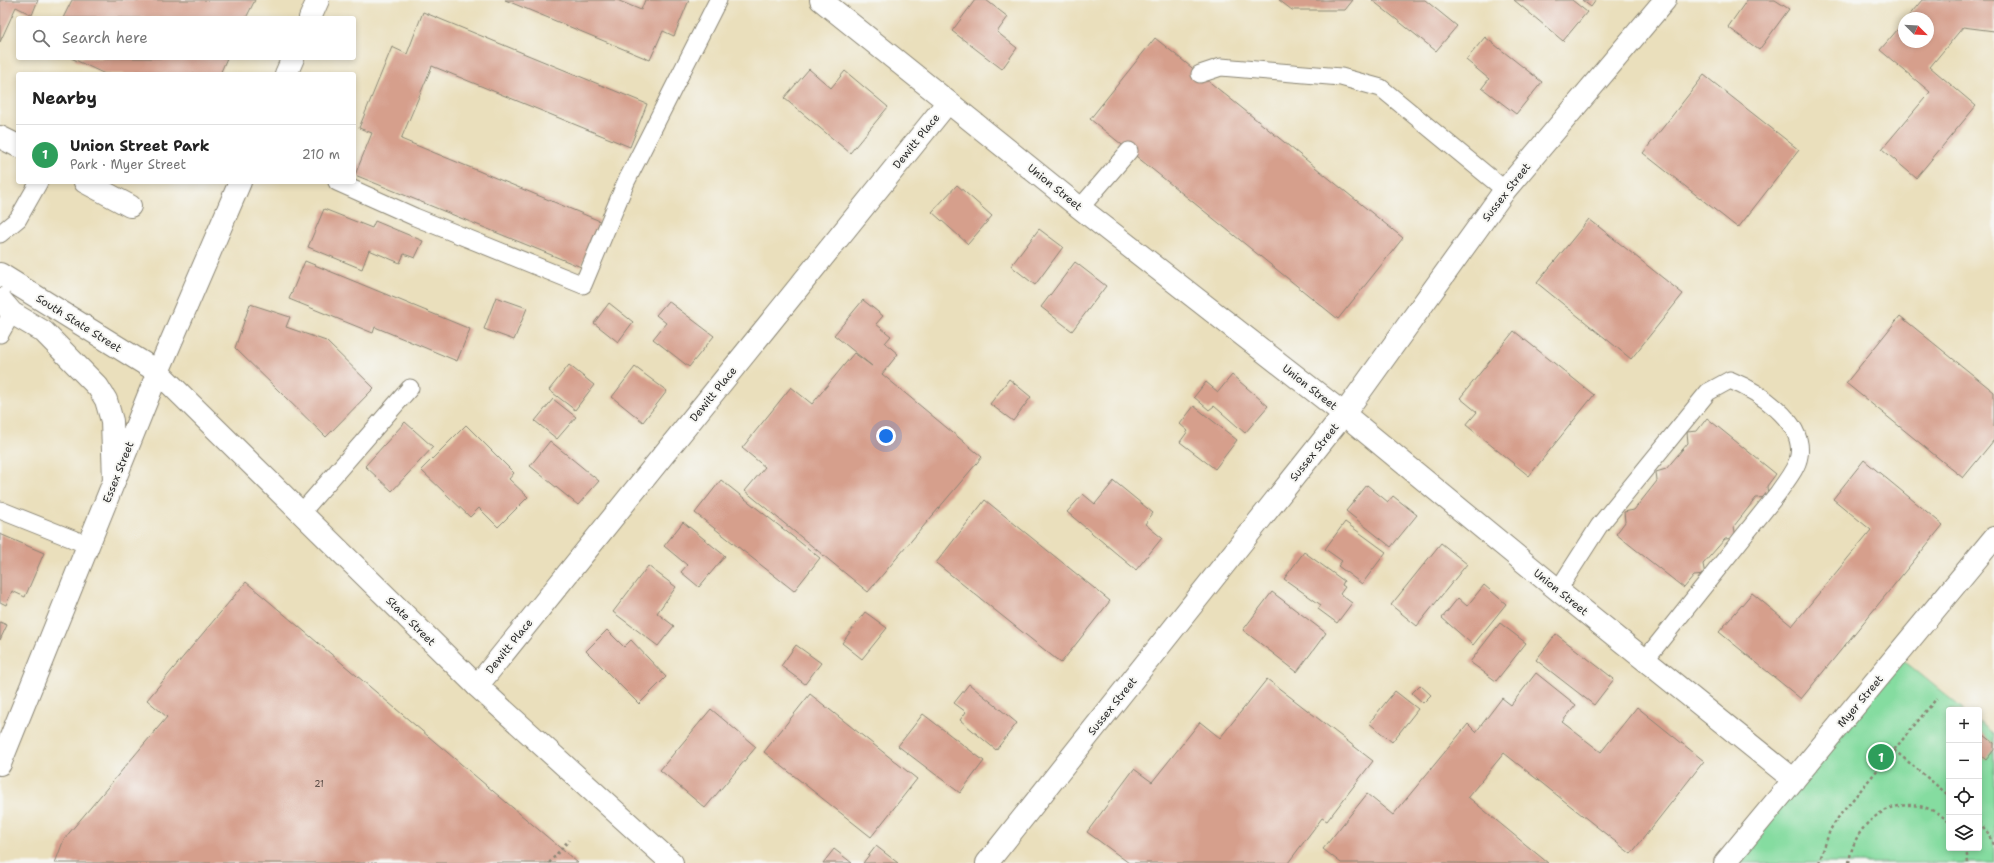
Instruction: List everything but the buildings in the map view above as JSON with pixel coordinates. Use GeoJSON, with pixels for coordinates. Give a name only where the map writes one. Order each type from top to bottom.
{"type":"FeatureCollection","features":[{"type":"Feature","properties":{"kind":"street"},"geometry":{"type":"LineString","coordinates":[[311,16],[318,0]]}},
{"type":"Feature","properties":{"kind":"street","name":"Union Street"},"geometry":{"type":"LineString","coordinates":[[821,0],[1080,208],[1344,414],[1558,590],[1794,780]]}},
{"type":"Feature","properties":{"kind":"street","name":"Sussex Street"},"geometry":{"type":"LineString","coordinates":[[987,863],[1344,414],[1505,190],[1665,0]]}},
{"type":"Feature","properties":{"kind":"street"},"geometry":{"type":"LineString","coordinates":[[287,72],[292,60]]}},
{"type":"Feature","properties":{"kind":"street","name":"Dewitt Place"},"geometry":{"type":"LineString","coordinates":[[477,686],[948,102]]}},
{"type":"Feature","properties":{"kind":"street"},"geometry":{"type":"LineString","coordinates":[[0,137],[16,145]]}},
{"type":"Feature","properties":{"kind":"street"},"geometry":{"type":"LineString","coordinates":[[89,184],[130,206]]}},
{"type":"Feature","properties":{"kind":"street","name":"Essex Street"},"geometry":{"type":"LineString","coordinates":[[0,764],[4,740],[88,545],[158,372],[239,184]]}},
{"type":"Feature","properties":{"kind":"street","name":"South State Street"},"geometry":{"type":"LineString","coordinates":[[0,274],[158,372]]}},
{"type":"Feature","properties":{"kind":"street"},"geometry":{"type":"LineString","coordinates":[[6,306],[44,332],[98,387],[106,400],[112,421],[114,481]]}},
{"type":"Feature","properties":{"kind":"street","name":"State Street"},"geometry":{"type":"LineString","coordinates":[[158,372],[477,686],[672,863]]}},
{"type":"Feature","properties":{"kind":"street","name":"Myer Street"},"geometry":{"type":"LineString","coordinates":[[1725,863],[1994,538]]}},
{"type":"Feature","properties":{"kind":"lane"},"geometry":{"type":"LineString","coordinates":[[341,184],[415,217],[583,285],[626,182],[718,0]]}},
{"type":"Feature","properties":{"kind":"lane"},"geometry":{"type":"LineString","coordinates":[[1200,74],[1221,68],[1341,77],[1381,88],[1505,190]]}},
{"type":"Feature","properties":{"kind":"lane"},"geometry":{"type":"LineString","coordinates":[[1080,208],[1129,151]]}},
{"type":"Feature","properties":{"kind":"lane"},"geometry":{"type":"LineString","coordinates":[[0,234],[18,219],[38,184]]}},
{"type":"Feature","properties":{"kind":"lane"},"geometry":{"type":"LineString","coordinates":[[0,334],[6,306]]}},
{"type":"Feature","properties":{"kind":"lane"},"geometry":{"type":"LineString","coordinates":[[1558,590],[1599,526],[1708,392],[1730,380],[1748,387],[1772,403],[1797,434],[1799,456],[1792,472],[1778,493],[1646,660]]}},
{"type":"Feature","properties":{"kind":"lane"},"geometry":{"type":"LineString","coordinates":[[301,513],[410,388]]}},
{"type":"Feature","properties":{"kind":"lane"},"geometry":{"type":"LineString","coordinates":[[0,510],[88,545]]}},
{"type":"Feature","properties":{"kind":"path"},"geometry":{"type":"LineString","coordinates":[[1819,863],[1830,830],[1937,698]]}},
{"type":"Feature","properties":{"kind":"path"},"geometry":{"type":"LineString","coordinates":[[1894,750],[1946,792]]}},
{"type":"Feature","properties":{"kind":"path"},"geometry":{"type":"LineString","coordinates":[[1849,863],[1851,850],[1858,833],[1871,818],[1887,809],[1906,805],[1924,807],[1941,815],[1946,819]]}},
{"type":"Feature","properties":{"kind":"path"},"geometry":{"type":"LineString","coordinates":[[1982,826],[1988,833],[1994,847]]}},
{"type":"Feature","properties":{"kind":"path"},"geometry":{"type":"LineString","coordinates":[[549,863],[569,840]]}},
{"type":"Feature","properties":{"kind":"path"},"geometry":{"type":"LineString","coordinates":[[1966,851],[1968,863]]}},
{"type":"Feature","properties":{"kind":"green space"},"geometry":{"type":"Polygon","coordinates":[[[1897,655],[1960,707],[1946,707],[1946,851],[1982,851],[1982,724],[1994,734],[1994,863],[1725,863],[1897,655]]]}},
{"type":"Feature","properties":{"kind":"place","name":"Union Street Park"},"geometry":{"type":"Point","coordinates":[1881,757]}}]}
